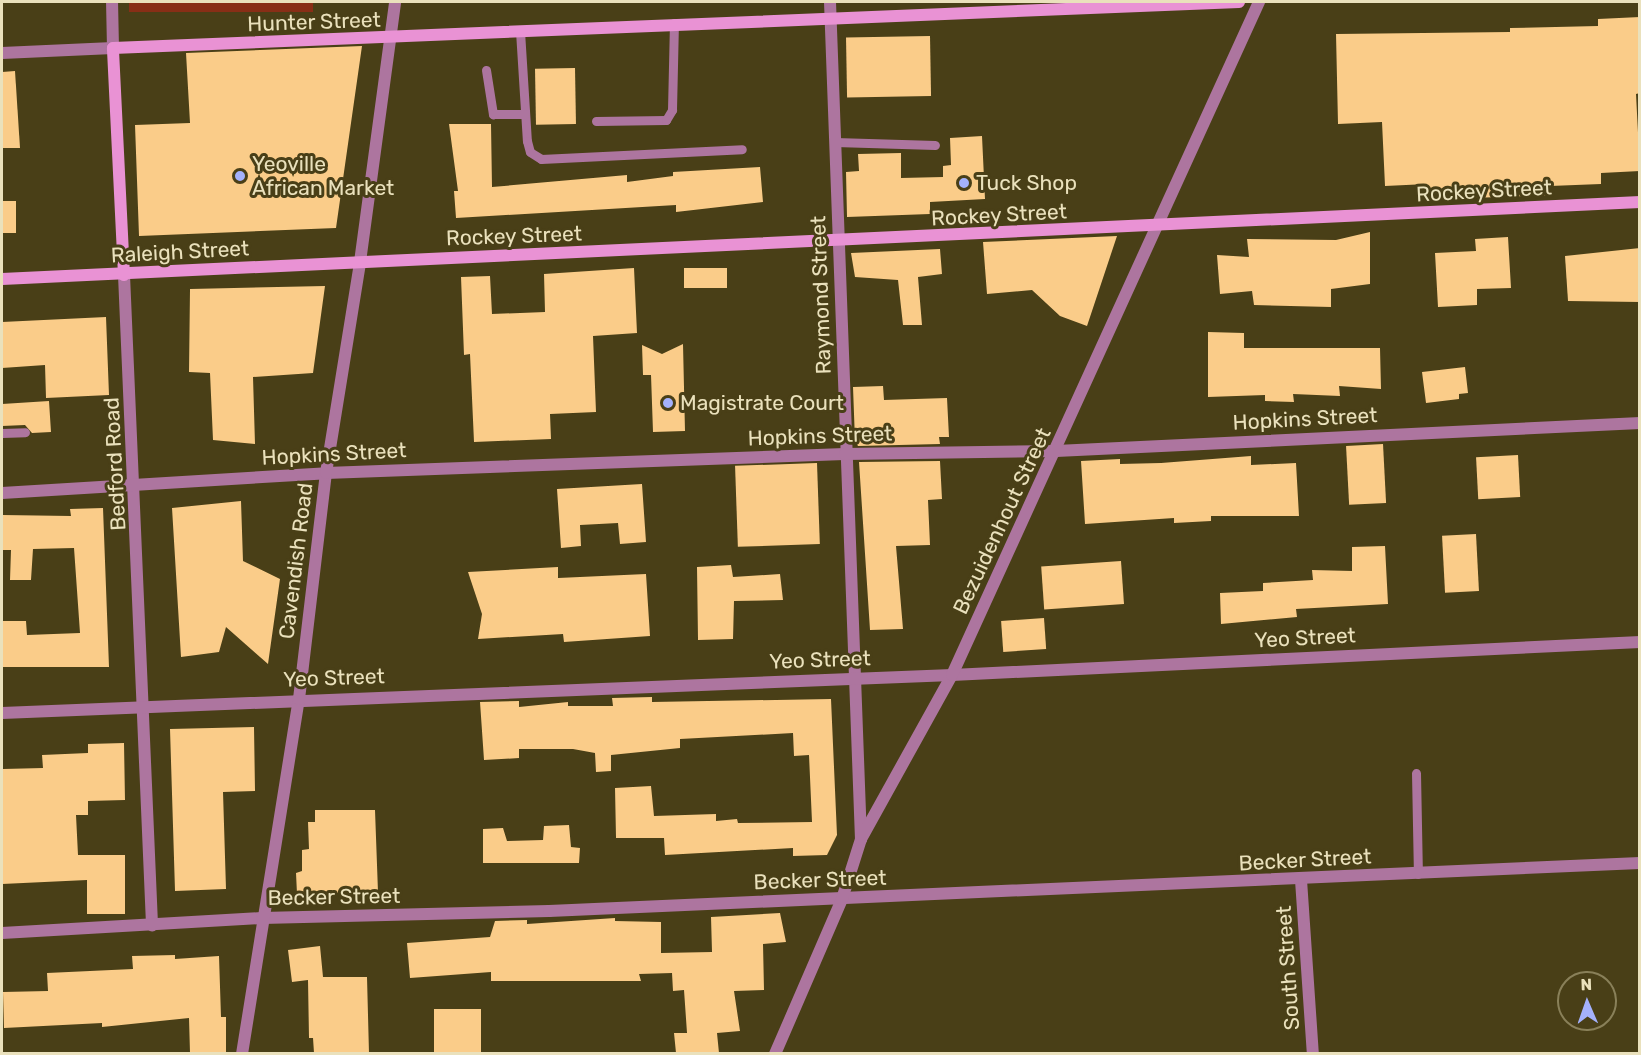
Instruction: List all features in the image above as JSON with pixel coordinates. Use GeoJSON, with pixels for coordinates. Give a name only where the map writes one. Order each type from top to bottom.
{"type":"FeatureCollection","features":[{"type":"Feature","properties":{"kind":"main road","name":"Hunter Street"},"geometry":{"type":"LineString","coordinates":[[113,48],[389,39],[674,23],[1239,2]]}},
{"type":"Feature","properties":{"kind":"main road","name":"Bedford Road"},"geometry":{"type":"LineString","coordinates":[[113,48],[124,274]]}},
{"type":"Feature","properties":{"kind":"main road","name":"Rockey Street"},"geometry":{"type":"LineString","coordinates":[[360,262],[1160,227],[1640,202]]}},
{"type":"Feature","properties":{"kind":"main road","name":"Raleigh Street"},"geometry":{"type":"LineString","coordinates":[[2,279],[360,262]]}},
{"type":"Feature","properties":{"kind":"street","name":"Bedford Road"},"geometry":{"type":"LineString","coordinates":[[112,2],[113,48]]}},
{"type":"Feature","properties":{"kind":"street","name":"Cavendish Road"},"geometry":{"type":"LineString","coordinates":[[242,1053],[299,699],[326,473],[360,262],[395,2]]}},
{"type":"Feature","properties":{"kind":"street","name":"Raymond Street"},"geometry":{"type":"LineString","coordinates":[[830,2],[845,454],[857,679],[861,838]]}},
{"type":"Feature","properties":{"kind":"street","name":"Bezuidenhout Street"},"geometry":{"type":"LineString","coordinates":[[776,1053],[842,899],[861,838],[952,675],[1160,227],[1259,2]]}},
{"type":"Feature","properties":{"kind":"street","name":"Hunter Street"},"geometry":{"type":"LineString","coordinates":[[2,53],[113,48]]}},
{"type":"Feature","properties":{"kind":"street","name":"Bedford Road"},"geometry":{"type":"LineString","coordinates":[[124,274],[146,707],[152,925]]}},
{"type":"Feature","properties":{"kind":"street","name":"Hopkins Street"},"geometry":{"type":"LineString","coordinates":[[2,493],[326,473],[845,454],[1056,451],[1640,423]]}},
{"type":"Feature","properties":{"kind":"street","name":"Yeo Street"},"geometry":{"type":"LineString","coordinates":[[2,713],[299,699],[952,675],[1640,642]]}},
{"type":"Feature","properties":{"kind":"street","name":"Becker Street"},"geometry":{"type":"LineString","coordinates":[[2,933],[262,918],[842,899],[1640,863]]}},
{"type":"Feature","properties":{"kind":"street","name":"South Street"},"geometry":{"type":"LineString","coordinates":[[1301,880],[1313,1053]]}},
{"type":"Feature","properties":{"kind":"lane"},"geometry":{"type":"LineString","coordinates":[[596,121],[666,120],[672,110],[674,23]]}},
{"type":"Feature","properties":{"kind":"lane"},"geometry":{"type":"LineString","coordinates":[[520,31],[525,114],[530,152],[541,159],[742,149]]}},
{"type":"Feature","properties":{"kind":"lane"},"geometry":{"type":"LineString","coordinates":[[486,69],[493,114],[525,114]]}},
{"type":"Feature","properties":{"kind":"lane"},"geometry":{"type":"LineString","coordinates":[[835,142],[934,145]]}},
{"type":"Feature","properties":{"kind":"lane"},"geometry":{"type":"LineString","coordinates":[[2,433],[25,432]]}},
{"type":"Feature","properties":{"kind":"lane"},"geometry":{"type":"LineString","coordinates":[[1416,773],[1418,874]]}},
{"type":"Feature","properties":{"kind":"shaded area"},"geometry":{"type":"Polygon","coordinates":[[[129,2],[313,2],[313,12],[129,12],[129,2]]]}},
{"type":"Feature","properties":{"kind":"building"},"geometry":{"type":"Polygon","coordinates":[[[1640,17],[1640,93],[1636,94],[1640,171],[1601,173],[1601,184],[1550,186],[1551,195],[1472,198],[1471,187],[1427,190],[1427,184],[1385,186],[1382,122],[1338,124],[1336,34],[1510,32],[1510,28],[1598,26],[1598,19],[1640,17]]]}},
{"type":"Feature","properties":{"kind":"building"},"geometry":{"type":"Polygon","coordinates":[[[930,36],[931,96],[847,97],[846,37],[930,36]]]}},
{"type":"Feature","properties":{"kind":"building","name":"Yeoville African Market"},"geometry":{"type":"Polygon","coordinates":[[[362,46],[336,228],[139,236],[135,125],[190,123],[186,53],[362,46]]]}},
{"type":"Feature","properties":{"kind":"building"},"geometry":{"type":"Polygon","coordinates":[[[575,68],[576,124],[536,125],[535,69],[575,68]]]}},
{"type":"Feature","properties":{"kind":"building"},"geometry":{"type":"Polygon","coordinates":[[[15,71],[20,148],[2,148],[2,72],[15,71]]]}},
{"type":"Feature","properties":{"kind":"building"},"geometry":{"type":"Polygon","coordinates":[[[449,124],[491,124],[492,187],[627,175],[627,182],[673,176],[673,172],[760,167],[763,202],[676,212],[676,205],[456,218],[454,191],[458,191],[449,124]]]}},
{"type":"Feature","properties":{"kind":"building"},"geometry":{"type":"Polygon","coordinates":[[[982,136],[985,199],[930,202],[930,214],[847,217],[846,172],[859,171],[858,154],[901,153],[901,178],[943,177],[943,166],[951,165],[950,138],[982,136]]]}},
{"type":"Feature","properties":{"kind":"building"},"geometry":{"type":"Polygon","coordinates":[[[2,201],[16,201],[16,233],[2,233],[2,201]]]}},
{"type":"Feature","properties":{"kind":"building"},"geometry":{"type":"Polygon","coordinates":[[[1370,232],[1370,284],[1331,289],[1331,307],[1254,305],[1252,291],[1220,294],[1217,255],[1249,257],[1247,239],[1336,240],[1370,232]]]}},
{"type":"Feature","properties":{"kind":"building"},"geometry":{"type":"Polygon","coordinates":[[[1117,236],[1087,326],[1060,316],[1032,290],[987,294],[983,242],[1117,236]]]}},
{"type":"Feature","properties":{"kind":"building"},"geometry":{"type":"Polygon","coordinates":[[[1508,237],[1511,288],[1477,289],[1477,305],[1438,307],[1435,253],[1476,251],[1475,239],[1508,237]]]}},
{"type":"Feature","properties":{"kind":"building"},"geometry":{"type":"Polygon","coordinates":[[[1640,248],[1640,302],[1568,301],[1565,256],[1640,248]]]}},
{"type":"Feature","properties":{"kind":"building"},"geometry":{"type":"Polygon","coordinates":[[[940,249],[942,274],[918,277],[922,325],[903,325],[898,280],[855,277],[851,253],[940,249]]]}},
{"type":"Feature","properties":{"kind":"building"},"geometry":{"type":"Polygon","coordinates":[[[634,268],[637,333],[593,336],[596,412],[550,414],[551,439],[474,442],[470,354],[464,355],[461,277],[490,276],[492,314],[545,312],[544,274],[634,268]]]}},
{"type":"Feature","properties":{"kind":"building"},"geometry":{"type":"Polygon","coordinates":[[[684,268],[727,268],[727,288],[684,288],[684,268]]]}},
{"type":"Feature","properties":{"kind":"building"},"geometry":{"type":"Polygon","coordinates":[[[325,286],[313,373],[253,377],[255,444],[213,440],[210,373],[189,372],[190,289],[325,286]]]}},
{"type":"Feature","properties":{"kind":"building"},"geometry":{"type":"Polygon","coordinates":[[[106,317],[109,395],[46,398],[45,365],[2,368],[2,322],[106,317]]]}},
{"type":"Feature","properties":{"kind":"building"},"geometry":{"type":"Polygon","coordinates":[[[1208,332],[1244,333],[1244,348],[1380,348],[1381,389],[1339,386],[1340,396],[1293,394],[1294,402],[1265,401],[1265,395],[1208,397],[1208,332]]]}},
{"type":"Feature","properties":{"kind":"building","name":"Magistrate Court"},"geometry":{"type":"Polygon","coordinates":[[[683,344],[685,431],[653,432],[651,375],[643,375],[642,345],[662,354],[683,344]]]}},
{"type":"Feature","properties":{"kind":"building"},"geometry":{"type":"Polygon","coordinates":[[[1465,367],[1468,393],[1459,394],[1459,399],[1426,403],[1422,372],[1465,367]]]}},
{"type":"Feature","properties":{"kind":"building"},"geometry":{"type":"Polygon","coordinates":[[[883,386],[884,400],[947,398],[949,437],[939,437],[940,444],[858,446],[855,441],[853,387],[883,386]]]}},
{"type":"Feature","properties":{"kind":"building"},"geometry":{"type":"Polygon","coordinates":[[[49,401],[51,432],[32,433],[25,425],[2,426],[2,404],[49,401]]]}},
{"type":"Feature","properties":{"kind":"building"},"geometry":{"type":"Polygon","coordinates":[[[1383,444],[1386,503],[1349,505],[1346,446],[1383,444]]]}},
{"type":"Feature","properties":{"kind":"building"},"geometry":{"type":"Polygon","coordinates":[[[1518,455],[1520,497],[1478,499],[1476,457],[1518,455]]]}},
{"type":"Feature","properties":{"kind":"building"},"geometry":{"type":"Polygon","coordinates":[[[1251,456],[1251,465],[1296,463],[1299,516],[1211,516],[1211,521],[1174,523],[1174,518],[1085,524],[1081,461],[1120,459],[1120,464],[1161,463],[1251,456]]]}},
{"type":"Feature","properties":{"kind":"building"},"geometry":{"type":"Polygon","coordinates":[[[940,461],[942,499],[928,500],[930,545],[896,546],[903,629],[870,630],[859,462],[940,461]]]}},
{"type":"Feature","properties":{"kind":"building"},"geometry":{"type":"Polygon","coordinates":[[[817,463],[820,544],[738,547],[735,466],[817,463]]]}},
{"type":"Feature","properties":{"kind":"building"},"geometry":{"type":"Polygon","coordinates":[[[642,484],[646,542],[620,544],[618,523],[580,525],[581,546],[561,548],[557,489],[642,484]]]}},
{"type":"Feature","properties":{"kind":"building"},"geometry":{"type":"Polygon","coordinates":[[[241,501],[243,561],[280,579],[268,664],[226,627],[219,652],[181,657],[172,508],[241,501]]]}},
{"type":"Feature","properties":{"kind":"building"},"geometry":{"type":"Polygon","coordinates":[[[103,508],[109,667],[2,667],[2,621],[26,621],[27,635],[80,633],[74,548],[33,549],[31,580],[10,580],[11,550],[2,550],[2,515],[71,516],[70,509],[103,508]]]}},
{"type":"Feature","properties":{"kind":"building"},"geometry":{"type":"Polygon","coordinates":[[[1476,534],[1479,591],[1445,593],[1442,536],[1476,534]]]}},
{"type":"Feature","properties":{"kind":"building"},"geometry":{"type":"Polygon","coordinates":[[[1385,546],[1388,604],[1296,609],[1297,617],[1221,624],[1220,593],[1263,591],[1263,583],[1313,580],[1312,570],[1352,571],[1352,547],[1385,546]]]}},
{"type":"Feature","properties":{"kind":"building"},"geometry":{"type":"Polygon","coordinates":[[[1121,561],[1124,604],[1044,609],[1041,567],[1121,561]]]}},
{"type":"Feature","properties":{"kind":"building"},"geometry":{"type":"Polygon","coordinates":[[[731,565],[733,577],[780,574],[783,600],[734,601],[733,639],[698,640],[697,567],[731,565]]]}},
{"type":"Feature","properties":{"kind":"building"},"geometry":{"type":"Polygon","coordinates":[[[558,567],[558,578],[646,574],[650,636],[564,642],[563,634],[478,639],[482,614],[468,572],[558,567]]]}},
{"type":"Feature","properties":{"kind":"building"},"geometry":{"type":"Polygon","coordinates":[[[1044,618],[1046,649],[1003,652],[1001,621],[1044,618]]]}},
{"type":"Feature","properties":{"kind":"building"},"geometry":{"type":"Polygon","coordinates":[[[652,697],[652,702],[831,699],[837,835],[827,855],[793,856],[793,848],[665,855],[664,838],[616,838],[615,788],[651,786],[654,816],[716,814],[716,821],[737,819],[738,823],[812,822],[809,755],[794,756],[793,733],[680,739],[680,748],[611,755],[611,771],[596,772],[595,753],[573,749],[519,749],[519,758],[484,760],[480,702],[519,701],[519,707],[568,702],[568,706],[613,706],[612,698],[652,697]]]}},
{"type":"Feature","properties":{"kind":"building"},"geometry":{"type":"Polygon","coordinates":[[[254,727],[255,791],[223,792],[226,889],[175,891],[170,729],[254,727]]]}},
{"type":"Feature","properties":{"kind":"building"},"geometry":{"type":"Polygon","coordinates":[[[124,743],[125,800],[88,801],[88,815],[76,815],[78,855],[125,855],[125,914],[87,914],[87,880],[2,884],[3,769],[43,768],[42,755],[88,753],[88,744],[124,743]]]}},
{"type":"Feature","properties":{"kind":"building"},"geometry":{"type":"Polygon","coordinates":[[[315,810],[375,810],[378,892],[297,894],[296,873],[302,871],[302,850],[309,849],[308,822],[315,822],[315,810]]]}},
{"type":"Feature","properties":{"kind":"building"},"geometry":{"type":"Polygon","coordinates":[[[569,825],[571,847],[580,848],[579,863],[483,863],[483,829],[503,828],[507,841],[543,840],[544,826],[569,825]]]}},
{"type":"Feature","properties":{"kind":"building"},"geometry":{"type":"Polygon","coordinates":[[[780,913],[786,942],[763,944],[764,990],[734,991],[740,1031],[717,1033],[719,1053],[676,1053],[674,1033],[687,1033],[684,990],[673,991],[672,973],[639,974],[641,981],[491,981],[491,972],[410,978],[407,943],[490,937],[495,921],[527,920],[527,924],[615,918],[615,921],[661,922],[661,953],[712,952],[711,917],[780,913]]]}},
{"type":"Feature","properties":{"kind":"building"},"geometry":{"type":"Polygon","coordinates":[[[320,946],[323,977],[367,977],[369,1053],[314,1053],[313,1038],[309,1038],[308,980],[292,982],[288,950],[320,946]]]}},
{"type":"Feature","properties":{"kind":"building"},"geometry":{"type":"Polygon","coordinates":[[[175,955],[175,959],[219,956],[221,1017],[226,1017],[226,1053],[190,1053],[189,1018],[102,1027],[102,1023],[4,1028],[3,992],[48,991],[47,973],[133,969],[132,956],[175,955]]]}},
{"type":"Feature","properties":{"kind":"building"},"geometry":{"type":"Polygon","coordinates":[[[434,1009],[481,1009],[481,1053],[434,1053],[434,1009]]]}},
{"type":"Feature","properties":{"kind":"place","name":"Yeoville African Market"},"geometry":{"type":"Point","coordinates":[240,176]}},
{"type":"Feature","properties":{"kind":"place","name":"Tuck Shop"},"geometry":{"type":"Point","coordinates":[964,183]}},
{"type":"Feature","properties":{"kind":"place","name":"Magistrate Court"},"geometry":{"type":"Point","coordinates":[668,403]}}]}
